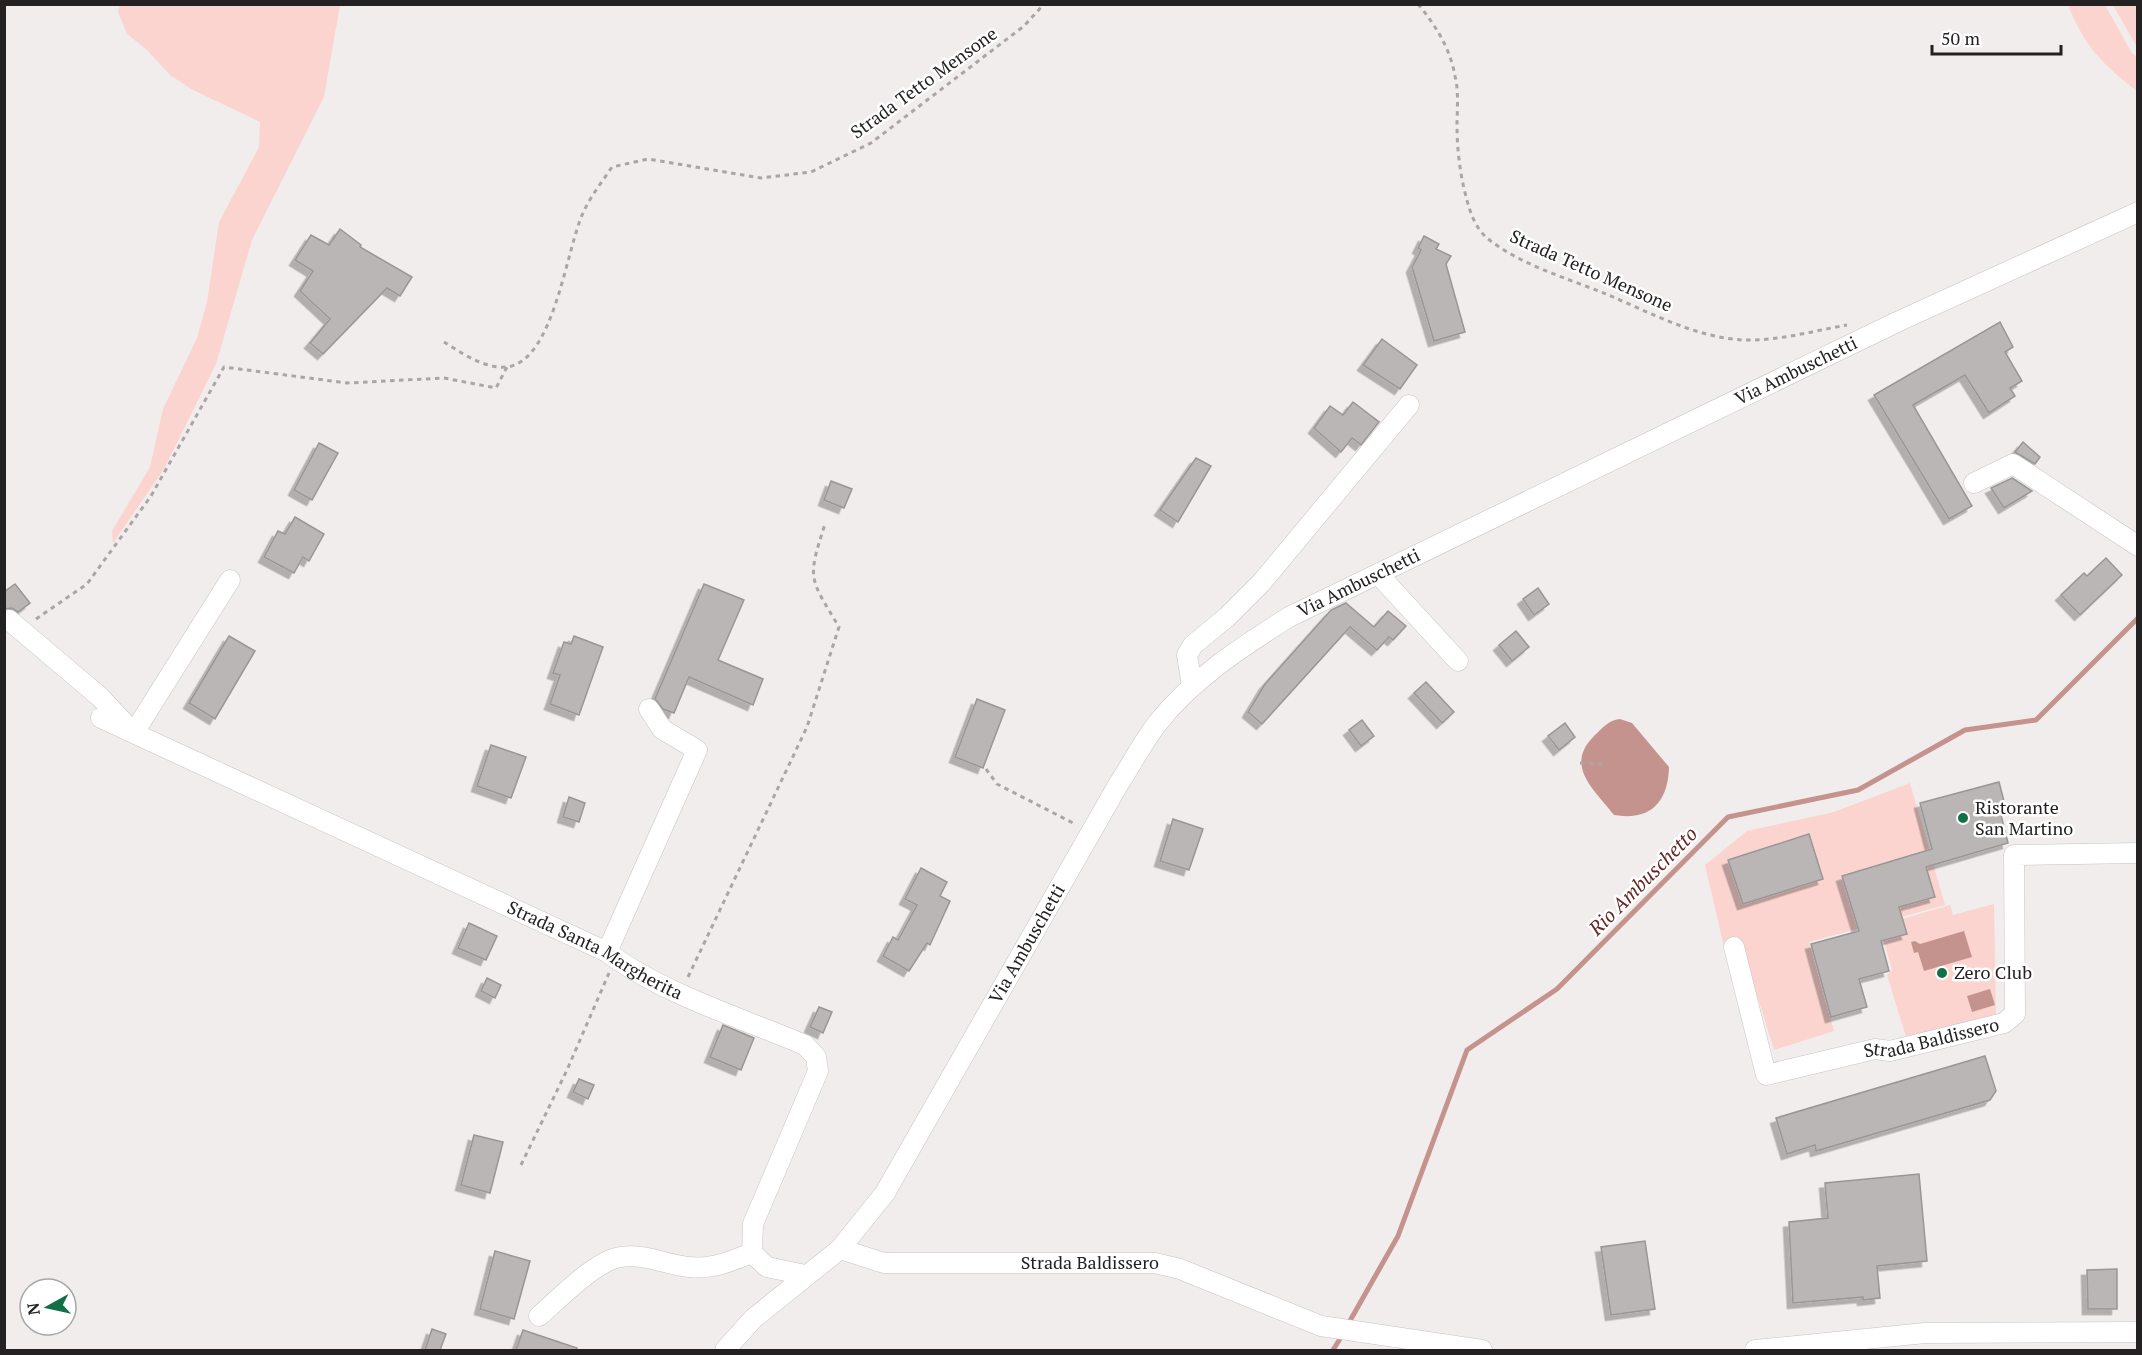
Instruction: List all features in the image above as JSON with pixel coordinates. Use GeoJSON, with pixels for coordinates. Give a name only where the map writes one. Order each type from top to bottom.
{"type":"FeatureCollection","features":[{"type":"Feature","properties":{"kind":"street","name":"Via Ambuschetti"},"geometry":{"type":"LineString","coordinates":[[840,1249],[885,1193],[1091,832],[1155,726],[1192,686],[1221,662],[1289,617],[1897,322],[2138,212]]}},
{"type":"Feature","properties":{"kind":"street"},"geometry":{"type":"LineString","coordinates":[[1192,686],[1187,655],[1192,645],[1227,617],[1262,582],[1409,405]]}},
{"type":"Feature","properties":{"kind":"street"},"geometry":{"type":"LineString","coordinates":[[1974,483],[2013,464],[2138,546]]}},
{"type":"Feature","properties":{"kind":"street"},"geometry":{"type":"LineString","coordinates":[[1378,574],[1458,661]]}},
{"type":"Feature","properties":{"kind":"street"},"geometry":{"type":"LineString","coordinates":[[14,625],[100,697],[132,730],[230,580]]}},
{"type":"Feature","properties":{"kind":"street"},"geometry":{"type":"LineString","coordinates":[[607,952],[696,750],[662,729],[649,709]]}},
{"type":"Feature","properties":{"kind":"street","name":"Strada Santa Margherita"},"geometry":{"type":"LineString","coordinates":[[101,718],[132,730],[607,952],[624,965],[681,992],[805,1045],[816,1057],[818,1071],[753,1224],[752,1253]]}},
{"type":"Feature","properties":{"kind":"street","name":"Strada Baldissero"},"geometry":{"type":"LineString","coordinates":[[1734,947],[1766,1075],[1875,1049],[1890,1051],[2004,1023],[2015,1014],[2014,855],[2138,853]]}},
{"type":"Feature","properties":{"kind":"street"},"geometry":{"type":"LineString","coordinates":[[725,1350],[754,1318],[840,1249]]}},
{"type":"Feature","properties":{"kind":"street","name":"Strada Baldissero"},"geometry":{"type":"LineString","coordinates":[[840,1249],[884,1263],[1155,1263],[1180,1269],[1321,1326],[1482,1350]]}},
{"type":"Feature","properties":{"kind":"street"},"geometry":{"type":"LineString","coordinates":[[538,1316],[604,1263],[621,1257],[647,1258],[690,1268],[716,1267],[752,1253],[766,1267],[805,1275]]}},
{"type":"Feature","properties":{"kind":"street"},"geometry":{"type":"LineString","coordinates":[[1755,1350],[1925,1333],[2138,1332]]}},
{"type":"Feature","properties":{"kind":"path","name":"Strada Tetto Mensone"},"geometry":{"type":"LineString","coordinates":[[14,625],[87,584],[151,496],[224,367],[347,383],[444,378],[496,388],[507,367],[530,356],[545,332],[583,213],[612,167],[648,159],[761,178],[811,172],[871,143],[1024,26],[1044,4]]}},
{"type":"Feature","properties":{"kind":"path","name":"Strada Tetto Mensone"},"geometry":{"type":"LineString","coordinates":[[1418,4],[1432,21],[1450,57],[1456,78],[1457,130],[1468,207],[1477,226],[1486,237],[1511,254],[1548,271],[1682,325],[1719,337],[1774,339],[1849,325]]}},
{"type":"Feature","properties":{"kind":"path"},"geometry":{"type":"LineString","coordinates":[[444,342],[477,362],[507,367]]}},
{"type":"Feature","properties":{"kind":"path"},"geometry":{"type":"LineString","coordinates":[[681,992],[807,727],[839,627],[813,582],[813,561],[825,524]]}},
{"type":"Feature","properties":{"kind":"path"},"geometry":{"type":"LineString","coordinates":[[1580,763],[1603,764]]}},
{"type":"Feature","properties":{"kind":"path"},"geometry":{"type":"LineString","coordinates":[[986,769],[997,784],[1091,832]]}},
{"type":"Feature","properties":{"kind":"path"},"geometry":{"type":"LineString","coordinates":[[521,1165],[567,1070],[609,973],[624,965]]}},
{"type":"Feature","properties":{"kind":"shaded area"},"geometry":{"type":"Polygon","coordinates":[[[120,5],[340,5],[324,97],[252,240],[216,364],[164,469],[113,543],[112,531],[150,467],[163,409],[197,338],[207,302],[219,222],[259,147],[260,122],[191,89],[170,75],[146,49],[127,34],[118,12],[120,5]]]}},
{"type":"Feature","properties":{"kind":"shaded area"},"geometry":{"type":"Polygon","coordinates":[[[2068,5],[2105,5],[2132,53],[2137,57],[2137,91],[2096,54],[2074,20],[2068,5]]]}},
{"type":"Feature","properties":{"kind":"shaded area"},"geometry":{"type":"Polygon","coordinates":[[[2113,5],[2137,5],[2137,47],[2113,5]]]}},
{"type":"Feature","properties":{"kind":"shaded area"},"geometry":{"type":"Polygon","coordinates":[[[1620,719],[1632,723],[1669,767],[1668,780],[1661,800],[1655,807],[1638,815],[1614,815],[1585,777],[1582,767],[1585,747],[1609,723],[1620,719]]]}},
{"type":"Feature","properties":{"kind":"shaded area"},"geometry":{"type":"Polygon","coordinates":[[[1910,783],[1945,905],[1809,942],[1834,1031],[1774,1050],[1755,988],[1732,981],[1705,865],[1747,831],[1834,812],[1910,783]]]}},
{"type":"Feature","properties":{"kind":"shaded area","name":"Zero Club"},"geometry":{"type":"Polygon","coordinates":[[[1994,904],[1996,1014],[1907,1040],[1887,975],[1892,970],[1884,941],[1906,934],[1902,919],[1950,905],[1953,915],[1994,904]]]}},
{"type":"Feature","properties":{"kind":"shaded area"},"geometry":{"type":"Polygon","coordinates":[[[1964,931],[1972,957],[1924,971],[1918,952],[1914,953],[1911,942],[1915,941],[1920,944],[1964,931]]]}},
{"type":"Feature","properties":{"kind":"shaded area"},"geometry":{"type":"Polygon","coordinates":[[[1990,989],[1995,1005],[1972,1012],[1967,996],[1990,989]]]}},
{"type":"Feature","properties":{"kind":"building"},"geometry":{"type":"Polygon","coordinates":[[[340,229],[361,245],[360,247],[412,277],[400,296],[387,288],[323,354],[310,343],[330,319],[300,291],[313,271],[295,260],[311,235],[329,245],[340,229]]]}},
{"type":"Feature","properties":{"kind":"building"},"geometry":{"type":"Polygon","coordinates":[[[1424,236],[1439,244],[1436,249],[1451,256],[1446,264],[1465,332],[1434,341],[1412,267],[1421,250],[1418,248],[1424,236]]]}},
{"type":"Feature","properties":{"kind":"building"},"geometry":{"type":"Polygon","coordinates":[[[2000,322],[2013,347],[2005,352],[2022,381],[2010,388],[2015,396],[1989,413],[1965,375],[1913,405],[1972,506],[1949,519],[1874,395],[2000,322]]]}},
{"type":"Feature","properties":{"kind":"building"},"geometry":{"type":"Polygon","coordinates":[[[1382,339],[1417,365],[1400,389],[1363,365],[1382,339]]]}},
{"type":"Feature","properties":{"kind":"building"},"geometry":{"type":"Polygon","coordinates":[[[1353,402],[1379,422],[1361,445],[1352,438],[1341,452],[1314,428],[1330,406],[1343,415],[1353,402]]]}},
{"type":"Feature","properties":{"kind":"building"},"geometry":{"type":"Polygon","coordinates":[[[2023,442],[2040,457],[2035,464],[2015,452],[2023,442]]]}},
{"type":"Feature","properties":{"kind":"building"},"geometry":{"type":"Polygon","coordinates":[[[319,443],[338,453],[312,500],[294,490],[319,443]]]}},
{"type":"Feature","properties":{"kind":"building"},"geometry":{"type":"Polygon","coordinates":[[[1196,458],[1211,466],[1178,522],[1160,510],[1196,458]]]}},
{"type":"Feature","properties":{"kind":"building"},"geometry":{"type":"Polygon","coordinates":[[[2012,478],[2032,491],[2004,508],[1991,488],[2012,478]]]}},
{"type":"Feature","properties":{"kind":"building"},"geometry":{"type":"Polygon","coordinates":[[[831,481],[852,489],[844,508],[824,500],[831,481]]]}},
{"type":"Feature","properties":{"kind":"building"},"geometry":{"type":"Polygon","coordinates":[[[295,517],[324,534],[309,561],[303,557],[294,573],[264,557],[278,531],[285,534],[295,517]]]}},
{"type":"Feature","properties":{"kind":"building"},"geometry":{"type":"Polygon","coordinates":[[[2106,558],[2122,575],[2080,615],[2061,595],[2084,573],[2087,576],[2106,558]]]}},
{"type":"Feature","properties":{"kind":"building"},"geometry":{"type":"Polygon","coordinates":[[[15,584],[30,603],[18,612],[12,608],[4,609],[4,592],[15,584]]]}},
{"type":"Feature","properties":{"kind":"building"},"geometry":{"type":"Polygon","coordinates":[[[704,584],[744,600],[718,660],[763,679],[753,705],[689,677],[674,713],[663,709],[655,699],[704,584]]]}},
{"type":"Feature","properties":{"kind":"building"},"geometry":{"type":"Polygon","coordinates":[[[1538,588],[1549,604],[1534,615],[1523,599],[1538,588]]]}},
{"type":"Feature","properties":{"kind":"building"},"geometry":{"type":"Polygon","coordinates":[[[1346,603],[1374,627],[1388,611],[1406,626],[1393,640],[1389,637],[1377,650],[1350,627],[1262,724],[1248,712],[1265,684],[1331,610],[1346,603]]]}},
{"type":"Feature","properties":{"kind":"building"},"geometry":{"type":"Polygon","coordinates":[[[1516,631],[1529,647],[1512,661],[1499,645],[1516,631]]]}},
{"type":"Feature","properties":{"kind":"building"},"geometry":{"type":"Polygon","coordinates":[[[229,636],[255,651],[215,719],[189,703],[229,636]]]}},
{"type":"Feature","properties":{"kind":"building"},"geometry":{"type":"Polygon","coordinates":[[[574,636],[603,647],[579,715],[550,704],[560,675],[553,673],[564,642],[571,644],[574,636]]]}},
{"type":"Feature","properties":{"kind":"building"},"geometry":{"type":"Polygon","coordinates":[[[1426,682],[1454,712],[1442,723],[1414,693],[1426,682]]]}},
{"type":"Feature","properties":{"kind":"building"},"geometry":{"type":"Polygon","coordinates":[[[977,699],[1005,710],[983,768],[955,757],[977,699]]]}},
{"type":"Feature","properties":{"kind":"building"},"geometry":{"type":"Polygon","coordinates":[[[1362,720],[1374,736],[1361,746],[1349,730],[1362,720]]]}},
{"type":"Feature","properties":{"kind":"building"},"geometry":{"type":"Polygon","coordinates":[[[1565,723],[1575,737],[1559,750],[1548,736],[1565,723]]]}},
{"type":"Feature","properties":{"kind":"building"},"geometry":{"type":"Polygon","coordinates":[[[491,745],[526,757],[511,798],[477,786],[491,745]]]}},
{"type":"Feature","properties":{"kind":"building"},"geometry":{"type":"Polygon","coordinates":[[[1999,782],[2005,805],[1999,807],[2008,843],[1926,867],[1935,897],[1899,907],[1907,934],[1881,941],[1889,971],[1859,979],[1867,1007],[1831,1017],[1811,944],[1859,931],[1842,876],[1932,849],[1920,803],[1999,782]]]}},
{"type":"Feature","properties":{"kind":"building"},"geometry":{"type":"Polygon","coordinates":[[[569,797],[585,803],[579,822],[563,817],[569,797]]]}},
{"type":"Feature","properties":{"kind":"building"},"geometry":{"type":"Polygon","coordinates":[[[1173,819],[1203,829],[1189,870],[1160,861],[1173,819]]]}},
{"type":"Feature","properties":{"kind":"building"},"geometry":{"type":"Polygon","coordinates":[[[1809,834],[1823,879],[1743,904],[1728,860],[1809,834]]]}},
{"type":"Feature","properties":{"kind":"building"},"geometry":{"type":"Polygon","coordinates":[[[921,868],[947,882],[940,896],[950,901],[930,945],[927,943],[909,971],[883,956],[893,937],[898,940],[917,905],[905,899],[921,868]]]}},
{"type":"Feature","properties":{"kind":"building"},"geometry":{"type":"Polygon","coordinates":[[[469,923],[497,936],[486,960],[458,948],[469,923]]]}},
{"type":"Feature","properties":{"kind":"building"},"geometry":{"type":"Polygon","coordinates":[[[487,978],[501,985],[495,998],[481,991],[487,978]]]}},
{"type":"Feature","properties":{"kind":"building"},"geometry":{"type":"Polygon","coordinates":[[[819,1007],[832,1012],[823,1033],[810,1027],[819,1007]]]}},
{"type":"Feature","properties":{"kind":"building"},"geometry":{"type":"Polygon","coordinates":[[[723,1025],[754,1038],[741,1070],[710,1057],[723,1025]]]}},
{"type":"Feature","properties":{"kind":"building"},"geometry":{"type":"Polygon","coordinates":[[[1985,1056],[1996,1091],[1990,1100],[1816,1151],[1815,1145],[1787,1154],[1776,1118],[1985,1056]]]}},
{"type":"Feature","properties":{"kind":"building"},"geometry":{"type":"Polygon","coordinates":[[[579,1079],[594,1085],[588,1099],[573,1092],[579,1079]]]}},
{"type":"Feature","properties":{"kind":"building"},"geometry":{"type":"Polygon","coordinates":[[[474,1135],[503,1142],[490,1193],[461,1185],[474,1135]]]}},
{"type":"Feature","properties":{"kind":"building"},"geometry":{"type":"Polygon","coordinates":[[[1919,1174],[1927,1261],[1877,1266],[1880,1298],[1863,1300],[1863,1297],[1793,1303],[1789,1222],[1828,1218],[1825,1183],[1919,1174]]]}},
{"type":"Feature","properties":{"kind":"building"},"geometry":{"type":"Polygon","coordinates":[[[1645,1241],[1655,1309],[1611,1315],[1601,1247],[1645,1241]]]}},
{"type":"Feature","properties":{"kind":"building"},"geometry":{"type":"Polygon","coordinates":[[[495,1251],[530,1261],[514,1319],[480,1309],[495,1251]]]}},
{"type":"Feature","properties":{"kind":"building"},"geometry":{"type":"Polygon","coordinates":[[[2117,1269],[2117,1309],[2088,1309],[2087,1270],[2117,1269]]]}},
{"type":"Feature","properties":{"kind":"building"},"geometry":{"type":"Polygon","coordinates":[[[432,1329],[446,1334],[440,1350],[425,1350],[432,1329]]]}},
{"type":"Feature","properties":{"kind":"building"},"geometry":{"type":"Polygon","coordinates":[[[523,1330],[577,1348],[577,1350],[516,1350],[523,1330]]]}},
{"type":"Feature","properties":{"kind":"waterway","name":"Rio Ambuschetto"},"geometry":{"type":"LineString","coordinates":[[1347,1326],[1398,1236],[1467,1050],[1557,989],[1728,817],[1858,790],[1965,730],[2036,720],[2138,618]]}},
{"type":"Feature","properties":{"kind":"waterway","name":"Rio Ambuschetto"},"geometry":{"type":"LineString","coordinates":[[1333,1350],[1343,1334]]}},
{"type":"Feature","properties":{"kind":"place","name":"Ristorante San Martino"},"geometry":{"type":"Point","coordinates":[1963,818]}},
{"type":"Feature","properties":{"kind":"place","name":"Zero Club"},"geometry":{"type":"Point","coordinates":[1942,973]}}]}
